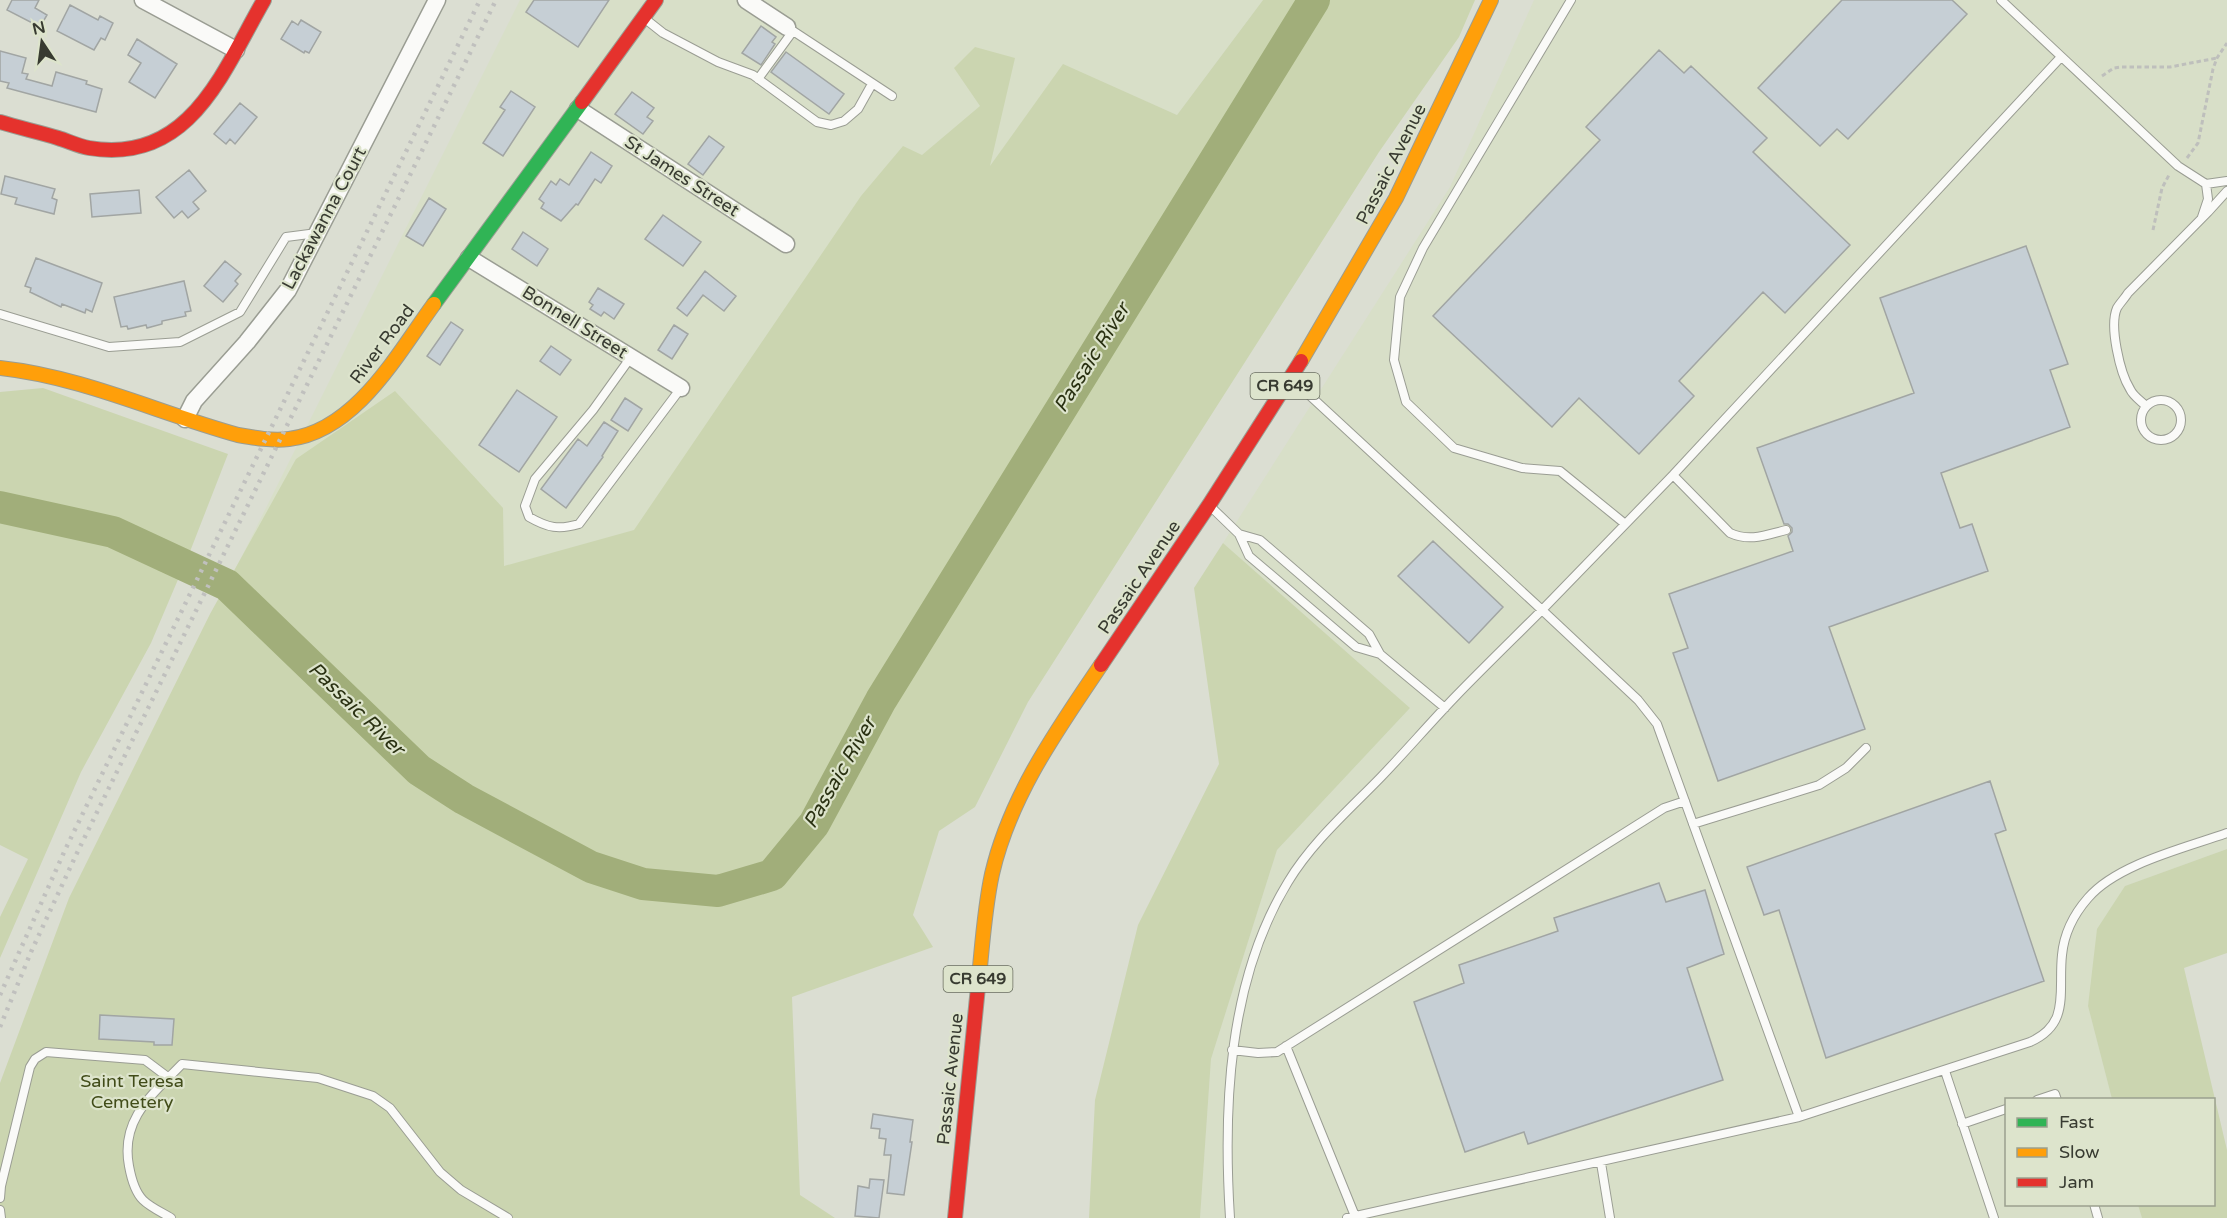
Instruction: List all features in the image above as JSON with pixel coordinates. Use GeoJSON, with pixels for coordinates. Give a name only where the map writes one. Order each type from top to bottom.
{"type":"FeatureCollection","features":[{"type":"Feature","properties":{"kind":"main road"},"geometry":{"type":"LineString","coordinates":[[0,122],[88,148],[111,150],[158,141],[179,129],[197,114],[264,0]]}},
{"type":"Feature","properties":{"kind":"main road","name":"Passaic Avenue"},"geometry":{"type":"LineString","coordinates":[[955,1218],[983,935],[992,874],[1008,823],[1043,751],[1209,505],[1291,378],[1401,189],[1491,0]]}},
{"type":"Feature","properties":{"kind":"main road","name":"River Road"},"geometry":{"type":"LineString","coordinates":[[0,368],[58,376],[234,435],[289,439],[326,427],[364,398],[578,109],[653,1]]}},
{"type":"Feature","properties":{"kind":"street"},"geometry":{"type":"LineString","coordinates":[[143,0],[236,50]]}},
{"type":"Feature","properties":{"kind":"street","name":"Lackawanna Court"},"geometry":{"type":"LineString","coordinates":[[185,419],[194,401],[247,342],[288,290],[437,0]]}},
{"type":"Feature","properties":{"kind":"street"},"geometry":{"type":"LineString","coordinates":[[746,0],[790,29]]}},
{"type":"Feature","properties":{"kind":"street","name":"St James Street"},"geometry":{"type":"LineString","coordinates":[[578,109],[786,244]]}},
{"type":"Feature","properties":{"kind":"street","name":"Bonnell Street"},"geometry":{"type":"LineString","coordinates":[[469,258],[681,388]]}},
{"type":"Feature","properties":{"kind":"lane"},"geometry":{"type":"LineString","coordinates":[[1571,0],[1423,248],[1400,297],[1394,360],[1406,402],[1454,448],[1522,468],[1560,471],[1624,523]]}},
{"type":"Feature","properties":{"kind":"lane"},"geometry":{"type":"LineString","coordinates":[[2001,0],[2178,166],[2206,184],[2227,181]]}},
{"type":"Feature","properties":{"kind":"lane"},"geometry":{"type":"LineString","coordinates":[[644,17],[663,33],[718,62],[758,79],[817,122],[831,125],[844,121],[858,109],[872,84]]}},
{"type":"Feature","properties":{"kind":"lane"},"geometry":{"type":"LineString","coordinates":[[758,79],[790,29],[891,96]]}},
{"type":"Feature","properties":{"kind":"lane"},"geometry":{"type":"LineString","coordinates":[[1230,1218],[1227,1119],[1232,1050],[1242,998],[1263,932],[1288,882],[1315,846],[1445,708],[1672,475],[2061,57]]}},
{"type":"Feature","properties":{"kind":"lane"},"geometry":{"type":"LineString","coordinates":[[2200,220],[2208,199],[2206,184]]}},
{"type":"Feature","properties":{"kind":"lane"},"geometry":{"type":"LineString","coordinates":[[2146,406],[2130,391],[2125,380],[2115,342],[2113,322],[2117,308],[2128,293],[2227,191]]}},
{"type":"Feature","properties":{"kind":"lane"},"geometry":{"type":"LineString","coordinates":[[0,314],[109,346],[180,342],[240,312],[286,237],[318,233]]}},
{"type":"Feature","properties":{"kind":"lane"},"geometry":{"type":"LineString","coordinates":[[632,357],[593,410],[534,479],[525,506],[529,517],[540,524],[562,529],[579,524],[681,388]]}},
{"type":"Feature","properties":{"kind":"lane"},"geometry":{"type":"LineString","coordinates":[[1291,378],[1542,610],[1647,710],[1657,724],[1800,1117]]}},
{"type":"Feature","properties":{"kind":"lane"},"geometry":{"type":"LineString","coordinates":[[2164,400],[2175,406],[2180,418],[2178,430],[2168,439],[2154,439],[2148,436],[2144,431],[2141,418],[2146,406],[2151,402],[2164,400]]}},
{"type":"Feature","properties":{"kind":"lane"},"geometry":{"type":"LineString","coordinates":[[1672,475],[1730,533],[1741,538],[1754,539],[1786,530]]}},
{"type":"Feature","properties":{"kind":"lane"},"geometry":{"type":"LineString","coordinates":[[1209,505],[1239,534],[1249,556],[1266,571],[1356,647],[1380,654]]}},
{"type":"Feature","properties":{"kind":"lane"},"geometry":{"type":"LineString","coordinates":[[1239,534],[1260,540],[1369,634],[1380,654],[1445,708]]}},
{"type":"Feature","properties":{"kind":"lane"},"geometry":{"type":"LineString","coordinates":[[1693,824],[1819,785],[1846,768],[1866,748]]}},
{"type":"Feature","properties":{"kind":"lane"},"geometry":{"type":"LineString","coordinates":[[1232,1050],[1258,1053],[1277,1052],[1654,814],[1685,801]]}},
{"type":"Feature","properties":{"kind":"lane"},"geometry":{"type":"LineString","coordinates":[[1286,1046],[1351,1217],[1600,1163],[1800,1117],[1945,1071],[2044,1036],[2054,1025],[2059,1010],[2062,954],[2071,923],[2083,903],[2100,885],[2127,869],[2227,833]]}},
{"type":"Feature","properties":{"kind":"lane"},"geometry":{"type":"LineString","coordinates":[[0,1198],[30,1067],[35,1059],[46,1052],[145,1060],[169,1078]]}},
{"type":"Feature","properties":{"kind":"lane"},"geometry":{"type":"LineString","coordinates":[[171,1218],[143,1200],[131,1178],[127,1154],[131,1124],[144,1104],[182,1064],[318,1078],[373,1096],[390,1108],[440,1172],[461,1190],[508,1218]]}},
{"type":"Feature","properties":{"kind":"lane"},"geometry":{"type":"LineString","coordinates":[[1945,1071],[1994,1218]]}},
{"type":"Feature","properties":{"kind":"lane"},"geometry":{"type":"LineString","coordinates":[[2043,1098],[2055,1094],[2056,1098]]}},
{"type":"Feature","properties":{"kind":"lane"},"geometry":{"type":"LineString","coordinates":[[1962,1124],[2005,1110]]}},
{"type":"Feature","properties":{"kind":"lane"},"geometry":{"type":"LineString","coordinates":[[1600,1163],[1610,1218]]}},
{"type":"Feature","properties":{"kind":"lane"},"geometry":{"type":"LineString","coordinates":[[0,1210],[1,1218]]}},
{"type":"Feature","properties":{"kind":"path"},"geometry":{"type":"LineString","coordinates":[[2186,159],[2198,143],[2217,58],[2227,43]]}},
{"type":"Feature","properties":{"kind":"path"},"geometry":{"type":"LineString","coordinates":[[2100,77],[2105,72],[2121,67],[2170,67],[2217,58]]}},
{"type":"Feature","properties":{"kind":"path"},"geometry":{"type":"LineString","coordinates":[[2153,230],[2162,188],[2171,172]]}},
{"type":"Feature","properties":{"kind":"shaded area"},"geometry":{"type":"Polygon","coordinates":[[[520,0],[1263,0],[1177,115],[1063,65],[650,646],[232,576],[520,0]]]}},
{"type":"Feature","properties":{"kind":"shaded area"},"geometry":{"type":"Polygon","coordinates":[[[1534,0],[2227,0],[2227,849],[2125,886],[2088,1006],[2112,1098],[2005,1098],[2005,1206],[2138,1206],[2142,1218],[1200,1218],[1211,1059],[1277,850],[1410,708],[1223,543],[1450,187],[1534,0]]]}},
{"type":"Feature","properties":{"kind":"green space","name":"Saint Teresa Cemetery"},"geometry":{"type":"Polygon","coordinates":[[[1263,0],[1475,0],[1459,37],[1379,152],[1028,702],[975,807],[939,831],[913,915],[933,947],[792,997],[800,1195],[835,1218],[0,1218],[0,1083],[69,898],[210,614],[296,459],[395,391],[503,508],[504,566],[634,530],[861,196],[903,146],[922,155],[980,106],[954,68],[975,47],[1015,58],[990,166],[1063,64],[1177,115],[1263,0]]]}},
{"type":"Feature","properties":{"kind":"green space"},"geometry":{"type":"Polygon","coordinates":[[[43,388],[228,454],[151,643],[81,772],[0,958],[0,917],[28,859],[0,845],[0,392],[43,388]]]}},
{"type":"Feature","properties":{"kind":"green space"},"geometry":{"type":"Polygon","coordinates":[[[1223,543],[1410,708],[1277,850],[1211,1059],[1200,1218],[1089,1218],[1095,1100],[1138,925],[1219,764],[1194,588],[1223,543]]]}},
{"type":"Feature","properties":{"kind":"green space"},"geometry":{"type":"Polygon","coordinates":[[[2227,849],[2227,953],[2184,968],[2215,1098],[2112,1098],[2088,1006],[2097,929],[2125,886],[2227,849]]]}},
{"type":"Feature","properties":{"kind":"green space"},"geometry":{"type":"Polygon","coordinates":[[[2215,1099],[2227,1150],[2227,1218],[2142,1218],[2138,1206],[2215,1206],[2215,1099]]]}},
{"type":"Feature","properties":{"kind":"building"},"geometry":{"type":"Polygon","coordinates":[[[12,0],[39,0],[35,8],[47,15],[40,27],[7,10],[12,0]]]}},
{"type":"Feature","properties":{"kind":"building"},"geometry":{"type":"Polygon","coordinates":[[[534,0],[609,0],[578,47],[526,12],[534,0]]]}},
{"type":"Feature","properties":{"kind":"building"},"geometry":{"type":"Polygon","coordinates":[[[1842,0],[1952,0],[1967,14],[1848,139],[1837,129],[1820,146],[1758,88],[1842,0]]]}},
{"type":"Feature","properties":{"kind":"building"},"geometry":{"type":"Polygon","coordinates":[[[70,5],[98,20],[100,16],[113,23],[105,40],[101,38],[94,50],[57,31],[70,5]]]}},
{"type":"Feature","properties":{"kind":"building"},"geometry":{"type":"Polygon","coordinates":[[[301,20],[321,32],[309,53],[305,51],[304,53],[281,39],[292,21],[298,25],[301,20]]]}},
{"type":"Feature","properties":{"kind":"building"},"geometry":{"type":"Polygon","coordinates":[[[761,26],[776,37],[772,42],[775,44],[761,65],[742,53],[761,26]]]}},
{"type":"Feature","properties":{"kind":"building"},"geometry":{"type":"Polygon","coordinates":[[[137,39],[177,64],[155,98],[129,82],[141,63],[128,55],[137,39]]]}},
{"type":"Feature","properties":{"kind":"building"},"geometry":{"type":"Polygon","coordinates":[[[1659,50],[1684,73],[1691,66],[1767,138],[1753,152],[1850,245],[1785,313],[1763,292],[1679,381],[1694,396],[1639,454],[1579,398],[1552,427],[1433,316],[1600,140],[1586,127],[1659,50]]]}},
{"type":"Feature","properties":{"kind":"building"},"geometry":{"type":"Polygon","coordinates":[[[0,51],[26,58],[22,73],[28,74],[26,79],[52,86],[56,72],[87,81],[86,84],[102,89],[96,112],[7,88],[9,83],[0,81],[0,51]]]}},
{"type":"Feature","properties":{"kind":"building"},"geometry":{"type":"Polygon","coordinates":[[[786,52],[844,94],[829,114],[771,72],[786,52]]]}},
{"type":"Feature","properties":{"kind":"building"},"geometry":{"type":"Polygon","coordinates":[[[511,91],[535,107],[503,156],[483,143],[505,110],[500,107],[511,91]]]}},
{"type":"Feature","properties":{"kind":"building"},"geometry":{"type":"Polygon","coordinates":[[[632,92],[654,108],[647,117],[653,121],[643,134],[615,114],[632,92]]]}},
{"type":"Feature","properties":{"kind":"building"},"geometry":{"type":"Polygon","coordinates":[[[240,103],[257,117],[235,144],[230,139],[226,144],[214,134],[240,103]]]}},
{"type":"Feature","properties":{"kind":"building"},"geometry":{"type":"Polygon","coordinates":[[[709,136],[724,147],[703,175],[688,164],[709,136]]]}},
{"type":"Feature","properties":{"kind":"building"},"geometry":{"type":"Polygon","coordinates":[[[591,152],[612,166],[601,183],[595,179],[578,205],[576,204],[561,221],[541,208],[544,203],[539,199],[551,181],[556,185],[560,179],[569,185],[591,152]]]}},
{"type":"Feature","properties":{"kind":"building"},"geometry":{"type":"Polygon","coordinates":[[[189,170],[206,191],[193,202],[199,209],[188,218],[182,211],[174,218],[156,197],[189,170]]]}},
{"type":"Feature","properties":{"kind":"building"},"geometry":{"type":"Polygon","coordinates":[[[5,176],[55,189],[52,198],[57,200],[54,214],[15,204],[17,198],[1,194],[5,176]]]}},
{"type":"Feature","properties":{"kind":"building"},"geometry":{"type":"Polygon","coordinates":[[[139,190],[141,213],[92,217],[90,194],[139,190]]]}},
{"type":"Feature","properties":{"kind":"building"},"geometry":{"type":"Polygon","coordinates":[[[429,198],[446,209],[423,246],[406,236],[429,198]]]}},
{"type":"Feature","properties":{"kind":"building"},"geometry":{"type":"Polygon","coordinates":[[[663,215],[701,242],[683,266],[645,239],[663,215]]]}},
{"type":"Feature","properties":{"kind":"building"},"geometry":{"type":"Polygon","coordinates":[[[523,232],[548,249],[537,266],[512,249],[523,232]]]}},
{"type":"Feature","properties":{"kind":"building"},"geometry":{"type":"Polygon","coordinates":[[[2026,246],[2068,364],[2050,370],[2070,427],[1941,473],[1960,528],[1972,524],[1988,571],[1829,627],[1865,729],[1718,781],[1673,653],[1688,648],[1669,594],[1793,551],[1788,536],[1792,528],[1784,524],[1757,448],[1914,393],[1880,298],[2026,246]]]}},
{"type":"Feature","properties":{"kind":"building"},"geometry":{"type":"Polygon","coordinates":[[[36,258],[102,283],[92,312],[86,309],[85,313],[62,304],[61,307],[30,292],[31,288],[25,286],[36,258]]]}},
{"type":"Feature","properties":{"kind":"building"},"geometry":{"type":"Polygon","coordinates":[[[225,261],[241,274],[235,281],[238,284],[223,302],[204,286],[225,261]]]}},
{"type":"Feature","properties":{"kind":"building"},"geometry":{"type":"Polygon","coordinates":[[[705,271],[736,296],[724,311],[703,295],[687,316],[677,308],[705,271]]]}},
{"type":"Feature","properties":{"kind":"building"},"geometry":{"type":"Polygon","coordinates":[[[184,281],[191,311],[185,312],[186,316],[162,321],[162,324],[147,328],[146,325],[128,329],[127,326],[121,327],[114,297],[184,281]]]}},
{"type":"Feature","properties":{"kind":"building"},"geometry":{"type":"Polygon","coordinates":[[[598,288],[624,304],[614,319],[604,312],[601,316],[590,309],[593,305],[589,302],[598,288]]]}},
{"type":"Feature","properties":{"kind":"building"},"geometry":{"type":"Polygon","coordinates":[[[451,322],[463,330],[440,365],[427,356],[451,322]]]}},
{"type":"Feature","properties":{"kind":"building"},"geometry":{"type":"Polygon","coordinates":[[[674,325],[688,334],[672,359],[658,350],[674,325]]]}},
{"type":"Feature","properties":{"kind":"building"},"geometry":{"type":"Polygon","coordinates":[[[551,346],[571,360],[560,375],[540,361],[551,346]]]}},
{"type":"Feature","properties":{"kind":"building"},"geometry":{"type":"Polygon","coordinates":[[[517,390],[557,417],[519,472],[479,445],[517,390]]]}},
{"type":"Feature","properties":{"kind":"building"},"geometry":{"type":"Polygon","coordinates":[[[625,398],[642,409],[628,431],[611,420],[625,398]]]}},
{"type":"Feature","properties":{"kind":"building"},"geometry":{"type":"Polygon","coordinates":[[[604,422],[618,431],[603,457],[566,508],[541,489],[578,439],[587,446],[604,422]]]}},
{"type":"Feature","properties":{"kind":"building"},"geometry":{"type":"Polygon","coordinates":[[[1433,541],[1503,607],[1469,643],[1398,576],[1433,541]]]}},
{"type":"Feature","properties":{"kind":"building"},"geometry":{"type":"Polygon","coordinates":[[[1990,781],[2006,830],[1995,834],[2044,981],[1826,1058],[1779,910],[1764,915],[1747,867],[1990,781]]]}},
{"type":"Feature","properties":{"kind":"building"},"geometry":{"type":"Polygon","coordinates":[[[1659,883],[1666,902],[1705,890],[1724,954],[1687,968],[1723,1080],[1528,1144],[1524,1132],[1465,1152],[1414,1002],[1464,983],[1459,965],[1558,931],[1554,918],[1659,883]]]}},
{"type":"Feature","properties":{"kind":"building"},"geometry":{"type":"Polygon","coordinates":[[[100,1015],[174,1019],[172,1045],[99,1039],[100,1015]]]}},
{"type":"Feature","properties":{"kind":"building"},"geometry":{"type":"Polygon","coordinates":[[[873,1114],[913,1120],[904,1195],[887,1193],[891,1155],[884,1155],[886,1139],[879,1138],[880,1129],[871,1128],[873,1114]]]}},
{"type":"Feature","properties":{"kind":"building"},"geometry":{"type":"Polygon","coordinates":[[[870,1179],[884,1180],[879,1218],[855,1216],[858,1186],[869,1188],[870,1179]]]}},
{"type":"Feature","properties":{"kind":"waterway","name":"Passaic River"},"geometry":{"type":"LineString","coordinates":[[0,507],[113,532],[227,585],[419,770],[464,799],[591,867],[643,884],[718,891],[772,875],[814,824],[881,700],[1314,0]]}},
{"type":"Feature","properties":{"kind":"railway"},"geometry":{"type":"LineString","coordinates":[[0,995],[65,850],[480,0]]}},
{"type":"Feature","properties":{"kind":"railway"},"geometry":{"type":"LineString","coordinates":[[0,1027],[31,952],[76,855],[496,0]]}},
{"type":"Feature","properties":{"kind":"traffic: fast"},"geometry":{"type":"LineString","coordinates":[[434,304],[582,102]]}},
{"type":"Feature","properties":{"kind":"traffic: slow"},"geometry":{"type":"LineString","coordinates":[[1301,361],[1396,198],[1491,0]]}},
{"type":"Feature","properties":{"kind":"traffic: slow"},"geometry":{"type":"LineString","coordinates":[[0,368],[91,387],[238,435],[289,439],[313,433],[335,421],[355,406],[390,366],[434,304]]}},
{"type":"Feature","properties":{"kind":"traffic: slow"},"geometry":{"type":"LineString","coordinates":[[978,987],[989,888],[1000,845],[1010,818],[1052,739],[1101,665]]}},
{"type":"Feature","properties":{"kind":"traffic: jam"},"geometry":{"type":"LineString","coordinates":[[0,122],[89,148],[124,149],[153,142],[178,127],[199,107],[217,83],[264,0]]}},
{"type":"Feature","properties":{"kind":"traffic: jam"},"geometry":{"type":"LineString","coordinates":[[582,102],[656,0]]}},
{"type":"Feature","properties":{"kind":"traffic: jam"},"geometry":{"type":"LineString","coordinates":[[1101,665],[1209,505],[1301,361]]}},
{"type":"Feature","properties":{"kind":"traffic: jam"},"geometry":{"type":"LineString","coordinates":[[955,1218],[978,987]]}}]}
